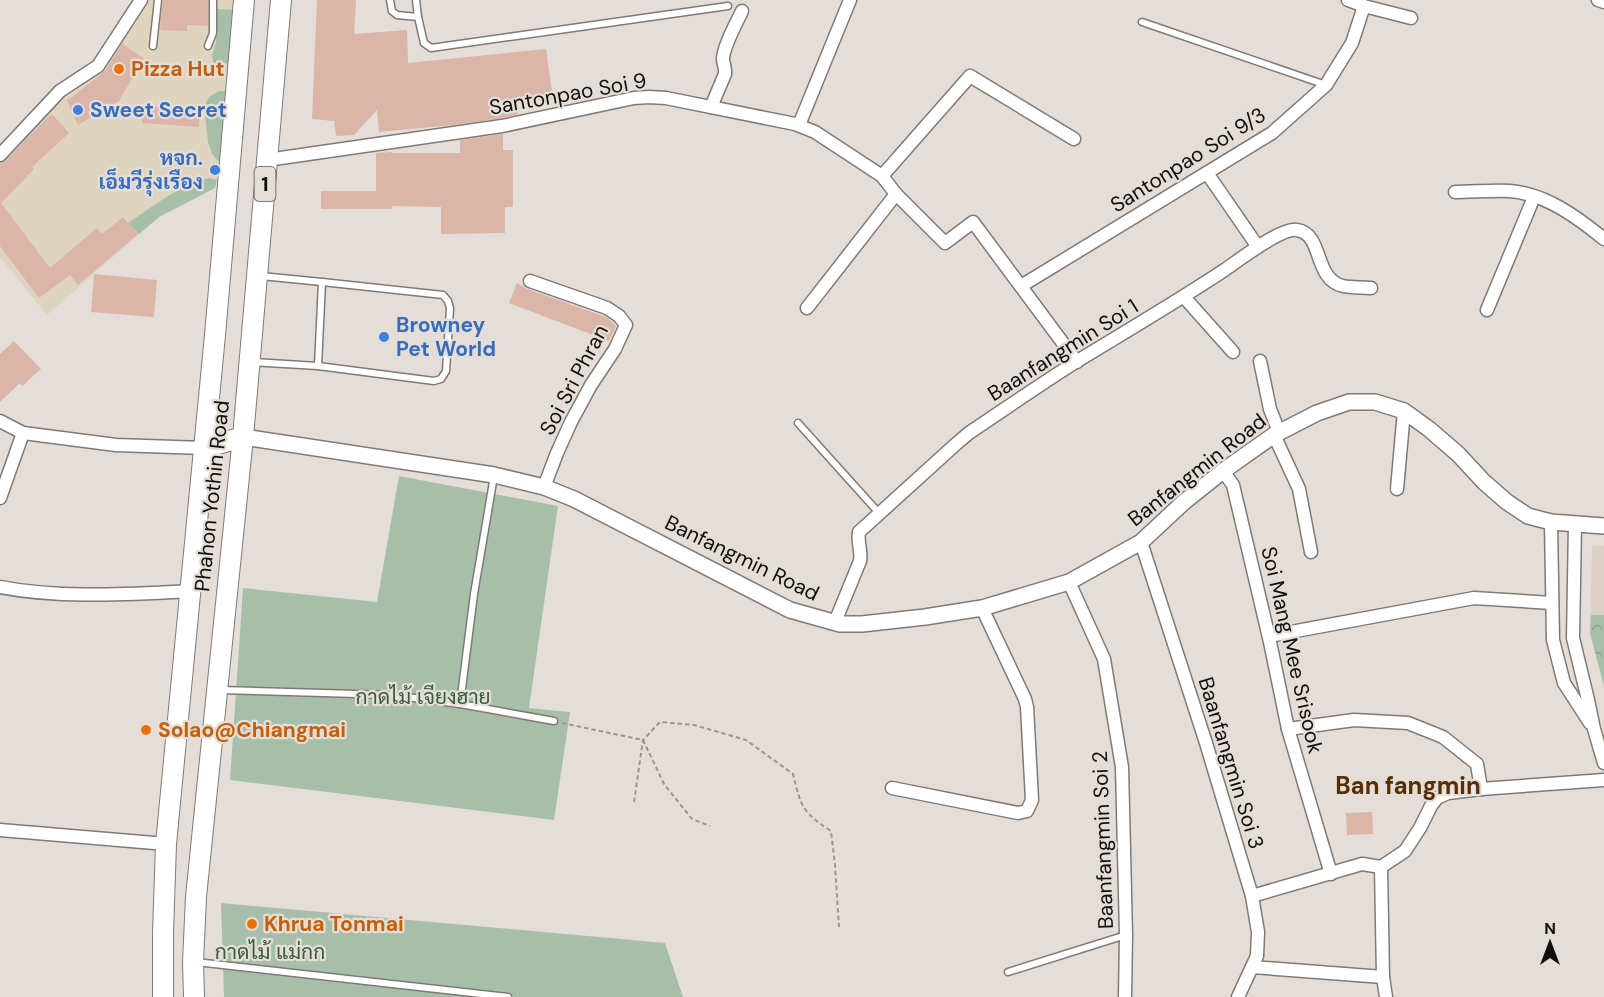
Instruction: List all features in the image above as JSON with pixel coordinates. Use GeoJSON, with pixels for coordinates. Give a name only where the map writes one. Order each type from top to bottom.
{"type":"FeatureCollection","features":[{"type":"Feature","properties":{"kind":"main road","name":"Phahon Yothin Road"},"geometry":{"type":"LineString","coordinates":[[163,997],[166,844],[244,0]]}},
{"type":"Feature","properties":{"kind":"main road","name":"Phahon Yothin Road"},"geometry":{"type":"LineString","coordinates":[[194,997],[196,897],[243,437],[281,0]]}},
{"type":"Feature","properties":{"kind":"main road"},"geometry":{"type":"LineString","coordinates":[[204,448],[243,437]]}},
{"type":"Feature","properties":{"kind":"street"},"geometry":{"type":"LineString","coordinates":[[0,155],[60,91],[98,66],[141,0]]}},
{"type":"Feature","properties":{"kind":"street"},"geometry":{"type":"LineString","coordinates":[[799,125],[850,0]]}},
{"type":"Feature","properties":{"kind":"street"},"geometry":{"type":"LineString","coordinates":[[1348,0],[1411,18]]}},
{"type":"Feature","properties":{"kind":"street"},"geometry":{"type":"LineString","coordinates":[[1598,0],[1604,2]]}},
{"type":"Feature","properties":{"kind":"street","name":"Santonpao Soi 9/3"},"geometry":{"type":"LineString","coordinates":[[1021,286],[1272,133],[1326,85],[1352,43],[1364,6]]}},
{"type":"Feature","properties":{"kind":"street"},"geometry":{"type":"LineString","coordinates":[[711,107],[725,74],[724,52],[742,11]]}},
{"type":"Feature","properties":{"kind":"street"},"geometry":{"type":"LineString","coordinates":[[882,176],[970,76],[1074,139]]}},
{"type":"Feature","properties":{"kind":"street","name":"Santonpao Soi 9"},"geometry":{"type":"LineString","coordinates":[[267,160],[502,126],[648,97],[799,125],[815,132],[882,176],[896,194],[945,243],[973,222],[1077,362]]}},
{"type":"Feature","properties":{"kind":"street"},"geometry":{"type":"LineString","coordinates":[[1207,172],[1258,247]]}},
{"type":"Feature","properties":{"kind":"street"},"geometry":{"type":"LineString","coordinates":[[1455,192],[1510,191],[1534,197],[1582,221],[1604,239]]}},
{"type":"Feature","properties":{"kind":"street"},"geometry":{"type":"LineString","coordinates":[[807,308],[896,194]]}},
{"type":"Feature","properties":{"kind":"street"},"geometry":{"type":"LineString","coordinates":[[1486,310],[1534,197]]}},
{"type":"Feature","properties":{"kind":"street","name":"Baanfangmin Soi 1"},"geometry":{"type":"LineString","coordinates":[[835,622],[860,561],[859,532],[969,433],[1077,362],[1184,297],[1258,247],[1290,230],[1304,232],[1311,238],[1329,278],[1344,286],[1371,288]]}},
{"type":"Feature","properties":{"kind":"street","name":"Soi Sri Phran"},"geometry":{"type":"LineString","coordinates":[[530,281],[607,308],[619,316],[626,326],[615,349],[591,385],[571,422],[544,487]]}},
{"type":"Feature","properties":{"kind":"street"},"geometry":{"type":"LineString","coordinates":[[1184,297],[1233,352]]}},
{"type":"Feature","properties":{"kind":"street"},"geometry":{"type":"LineString","coordinates":[[1260,361],[1276,434],[1299,489],[1311,552]]}},
{"type":"Feature","properties":{"kind":"street","name":"Banfangmin Road"},"geometry":{"type":"LineString","coordinates":[[243,437],[494,475],[544,487],[574,499],[790,610],[835,622],[862,624],[982,608],[1070,582],[1141,542],[1184,502],[1276,434],[1317,413],[1349,402],[1375,402],[1404,411],[1458,454],[1484,482],[1507,502],[1528,516],[1551,522],[1604,526]]}},
{"type":"Feature","properties":{"kind":"street"},"geometry":{"type":"LineString","coordinates":[[1397,489],[1404,411]]}},
{"type":"Feature","properties":{"kind":"street"},"geometry":{"type":"LineString","coordinates":[[0,422],[23,433],[116,445],[204,448]]}},
{"type":"Feature","properties":{"kind":"street"},"geometry":{"type":"LineString","coordinates":[[0,498],[23,433]]}},
{"type":"Feature","properties":{"kind":"street","name":"Soi Mang Mee Srisook"},"geometry":{"type":"LineString","coordinates":[[1223,471],[1233,485],[1269,636],[1288,729],[1331,874]]}},
{"type":"Feature","properties":{"kind":"street"},"geometry":{"type":"LineString","coordinates":[[1551,522],[1553,640],[1564,683],[1599,727]]}},
{"type":"Feature","properties":{"kind":"street"},"geometry":{"type":"LineString","coordinates":[[1575,524],[1573,638],[1588,700],[1599,727],[1604,763]]}},
{"type":"Feature","properties":{"kind":"street","name":"Baanfangmin Soi 3"},"geometry":{"type":"LineString","coordinates":[[1141,542],[1206,743],[1252,896],[1258,932],[1257,956],[1238,997]]}},
{"type":"Feature","properties":{"kind":"street","name":"Baanfangmin Soi 2"},"geometry":{"type":"LineString","coordinates":[[1070,582],[1104,659],[1122,767],[1126,935],[1125,997]]}},
{"type":"Feature","properties":{"kind":"street"},"geometry":{"type":"LineString","coordinates":[[0,587],[73,594],[191,591]]}},
{"type":"Feature","properties":{"kind":"street"},"geometry":{"type":"LineString","coordinates":[[1269,636],[1474,598],[1552,603]]}},
{"type":"Feature","properties":{"kind":"street"},"geometry":{"type":"LineString","coordinates":[[892,788],[1018,813],[1027,811],[1030,807],[1032,800],[1027,707],[982,608]]}},
{"type":"Feature","properties":{"kind":"street"},"geometry":{"type":"LineString","coordinates":[[1288,729],[1354,720],[1408,723],[1443,737],[1477,764],[1481,789]]}},
{"type":"Feature","properties":{"kind":"street"},"geometry":{"type":"LineString","coordinates":[[1252,896],[1362,864],[1381,867],[1405,850],[1437,798],[1448,793],[1604,780]]}},
{"type":"Feature","properties":{"kind":"street"},"geometry":{"type":"LineString","coordinates":[[0,830],[166,844]]}},
{"type":"Feature","properties":{"kind":"street"},"geometry":{"type":"LineString","coordinates":[[1381,867],[1383,977],[1386,997]]}},
{"type":"Feature","properties":{"kind":"street"},"geometry":{"type":"LineString","coordinates":[[1252,967],[1383,977]]}},
{"type":"Feature","properties":{"kind":"lane"},"geometry":{"type":"LineString","coordinates":[[153,46],[158,0]]}},
{"type":"Feature","properties":{"kind":"lane"},"geometry":{"type":"LineString","coordinates":[[208,46],[213,33],[213,0]]}},
{"type":"Feature","properties":{"kind":"lane"},"geometry":{"type":"LineString","coordinates":[[390,0],[392,11],[397,15],[418,17]]}},
{"type":"Feature","properties":{"kind":"lane"},"geometry":{"type":"LineString","coordinates":[[416,0],[424,43],[431,48],[728,6]]}},
{"type":"Feature","properties":{"kind":"lane"},"geometry":{"type":"LineString","coordinates":[[1142,22],[1326,85]]}},
{"type":"Feature","properties":{"kind":"lane"},"geometry":{"type":"LineString","coordinates":[[250,362],[318,366],[434,381],[441,378],[446,371],[450,308],[443,295],[257,276]]}},
{"type":"Feature","properties":{"kind":"lane"},"geometry":{"type":"LineString","coordinates":[[318,366],[322,282]]}},
{"type":"Feature","properties":{"kind":"lane"},"geometry":{"type":"LineString","coordinates":[[798,423],[879,513]]}},
{"type":"Feature","properties":{"kind":"lane"},"geometry":{"type":"LineString","coordinates":[[459,704],[494,475]]}},
{"type":"Feature","properties":{"kind":"lane"},"geometry":{"type":"LineString","coordinates":[[216,690],[392,695],[554,721]]}},
{"type":"Feature","properties":{"kind":"lane"},"geometry":{"type":"LineString","coordinates":[[1008,972],[1126,935]]}},
{"type":"Feature","properties":{"kind":"lane"},"geometry":{"type":"LineString","coordinates":[[193,962],[508,997]]}},
{"type":"Feature","properties":{"kind":"path"},"geometry":{"type":"LineString","coordinates":[[554,721],[643,740]]}},
{"type":"Feature","properties":{"kind":"path"},"geometry":{"type":"LineString","coordinates":[[634,802],[643,740],[660,722],[694,725],[746,740],[793,774],[800,802],[811,818],[831,831],[839,927]]}},
{"type":"Feature","properties":{"kind":"path"},"geometry":{"type":"LineString","coordinates":[[643,740],[664,784],[692,819],[710,826]]}},
{"type":"Feature","properties":{"kind":"shaded area"},"geometry":{"type":"Polygon","coordinates":[[[148,0],[234,0],[232,49],[221,161],[215,188],[159,217],[47,315],[0,257],[0,161],[51,108],[91,80],[132,19],[148,0]]]}},
{"type":"Feature","properties":{"kind":"shaded area"},"geometry":{"type":"Polygon","coordinates":[[[1592,545],[1604,546],[1604,686],[1590,633],[1592,545]]]}},
{"type":"Feature","properties":{"kind":"green space"},"geometry":{"type":"Polygon","coordinates":[[[217,9],[234,10],[232,49],[227,64],[222,70],[215,67],[212,56],[216,43],[217,9]]]}},
{"type":"Feature","properties":{"kind":"green space"},"geometry":{"type":"Polygon","coordinates":[[[219,91],[228,91],[221,164],[212,154],[208,142],[204,106],[209,97],[219,91]]]}},
{"type":"Feature","properties":{"kind":"green space"},"geometry":{"type":"Polygon","coordinates":[[[209,178],[217,180],[215,188],[159,217],[139,234],[128,223],[177,191],[209,178]]]}},
{"type":"Feature","properties":{"kind":"green space","name":"กาดไม้ เจียงฮาย"},"geometry":{"type":"Polygon","coordinates":[[[399,476],[558,506],[529,708],[570,712],[554,820],[230,780],[243,588],[377,602],[399,476]]]}},
{"type":"Feature","properties":{"kind":"green space"},"geometry":{"type":"Polygon","coordinates":[[[1591,615],[1604,615],[1604,686],[1590,633],[1591,615]]]}},
{"type":"Feature","properties":{"kind":"green space","name":"กาดไม้ แม่กก"},"geometry":{"type":"Polygon","coordinates":[[[221,903],[665,943],[683,997],[224,997],[221,903]]]}},
{"type":"Feature","properties":{"kind":"building"},"geometry":{"type":"Polygon","coordinates":[[[163,0],[208,0],[208,26],[187,25],[187,31],[160,30],[163,0]]]}},
{"type":"Feature","properties":{"kind":"building"},"geometry":{"type":"Polygon","coordinates":[[[317,0],[356,0],[354,34],[407,30],[408,63],[546,49],[553,99],[517,103],[518,114],[501,118],[379,132],[377,110],[354,135],[336,136],[334,121],[312,119],[317,0]]]}},
{"type":"Feature","properties":{"kind":"building"},"geometry":{"type":"Polygon","coordinates":[[[122,44],[144,58],[119,101],[78,125],[67,101],[105,71],[122,44]]]}},
{"type":"Feature","properties":{"kind":"building"},"geometry":{"type":"Polygon","coordinates":[[[143,106],[200,110],[199,127],[142,123],[143,106]]]}},
{"type":"Feature","properties":{"kind":"building"},"geometry":{"type":"Polygon","coordinates":[[[52,114],[69,133],[32,167],[34,169],[1,203],[50,268],[97,228],[102,234],[123,217],[138,234],[78,285],[70,275],[39,298],[0,246],[0,163],[6,161],[52,114]]]}},
{"type":"Feature","properties":{"kind":"building"},"geometry":{"type":"Polygon","coordinates":[[[503,134],[503,150],[513,150],[513,207],[505,207],[505,233],[441,234],[441,207],[392,206],[392,209],[321,209],[321,191],[376,191],[376,153],[460,153],[460,140],[503,134]]]}},
{"type":"Feature","properties":{"kind":"building"},"geometry":{"type":"Polygon","coordinates":[[[94,274],[157,280],[154,317],[91,312],[94,274]]]}},
{"type":"Feature","properties":{"kind":"building"},"geometry":{"type":"Polygon","coordinates":[[[517,283],[527,289],[606,317],[616,326],[609,341],[509,303],[517,283]]]}},
{"type":"Feature","properties":{"kind":"building"},"geometry":{"type":"Polygon","coordinates":[[[14,341],[41,369],[22,386],[20,383],[0,402],[0,354],[14,341]]]}},
{"type":"Feature","properties":{"kind":"building"},"geometry":{"type":"Polygon","coordinates":[[[1372,812],[1373,834],[1347,835],[1346,813],[1372,812]]]}},
{"type":"Feature","properties":{"kind":"place","name":"Pizza Hut"},"geometry":{"type":"Point","coordinates":[119,69]}},
{"type":"Feature","properties":{"kind":"place","name":"Sweet Secret"},"geometry":{"type":"Point","coordinates":[78,110]}},
{"type":"Feature","properties":{"kind":"place","name":"หจก. เอ็มวีรุ่งเรือง"},"geometry":{"type":"Point","coordinates":[215,170]}},
{"type":"Feature","properties":{"kind":"place","name":"Browney Pet World"},"geometry":{"type":"Point","coordinates":[384,337]}},
{"type":"Feature","properties":{"kind":"place","name":"Solao@Chiangmai"},"geometry":{"type":"Point","coordinates":[146,730]}},
{"type":"Feature","properties":{"kind":"place","name":"Khrua Tonmai"},"geometry":{"type":"Point","coordinates":[252,924]}},
{"type":"Feature","properties":{"kind":"district","name":"Ban fangmin"},"geometry":{"type":"Point","coordinates":[1408,786]}}]}
